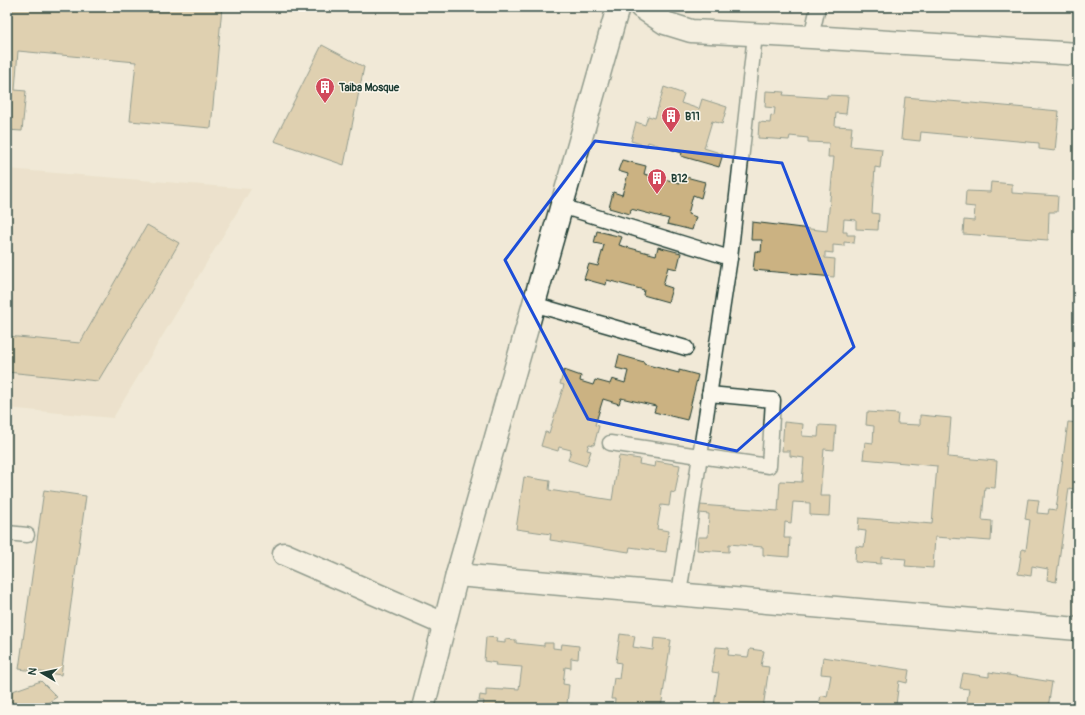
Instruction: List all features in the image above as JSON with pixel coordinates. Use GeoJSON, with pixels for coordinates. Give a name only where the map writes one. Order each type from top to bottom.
{"type":"FeatureCollection","features":[{"type":"Feature","properties":{"kind":"street"},"geometry":{"type":"LineString","coordinates":[[423,708],[457,575],[618,7]]}},
{"type":"Feature","properties":{"kind":"street"},"geometry":{"type":"LineString","coordinates":[[641,7],[665,23],[691,31],[1078,54]]}},
{"type":"Feature","properties":{"kind":"street"},"geometry":{"type":"LineString","coordinates":[[284,554],[444,624]]}},
{"type":"Feature","properties":{"kind":"street"},"geometry":{"type":"LineString","coordinates":[[457,575],[1078,629]]}},
{"type":"Feature","properties":{"kind":"lane"},"geometry":{"type":"LineString","coordinates":[[811,37],[818,7]]}},
{"type":"Feature","properties":{"kind":"lane"},"geometry":{"type":"LineString","coordinates":[[679,594],[730,258],[755,35]]}},
{"type":"Feature","properties":{"kind":"lane"},"geometry":{"type":"LineString","coordinates":[[561,206],[730,258]]}},
{"type":"Feature","properties":{"kind":"lane"},"geometry":{"type":"LineString","coordinates":[[533,304],[686,348]]}},
{"type":"Feature","properties":{"kind":"lane"},"geometry":{"type":"LineString","coordinates":[[610,443],[769,466],[774,400],[709,394]]}},
{"type":"Feature","properties":{"kind":"lane"},"geometry":{"type":"LineString","coordinates":[[7,533],[27,535]]}},
{"type":"Feature","properties":{"kind":"highlighted area"},"geometry":{"type":"Polygon","coordinates":[[[595,141],[782,163],[854,347],[737,451],[588,419],[505,260],[595,141]]]}},
{"type":"Feature","properties":{"kind":"shaded area"},"geometry":{"type":"Polygon","coordinates":[[[7,169],[251,189],[113,418],[7,408],[7,169]]]}},
{"type":"Feature","properties":{"kind":"building"},"geometry":{"type":"Polygon","coordinates":[[[7,7],[222,7],[211,128],[130,121],[136,62],[18,51],[15,90],[26,91],[22,131],[7,130],[7,7]]]}},
{"type":"Feature","properties":{"kind":"building","name":"Taiba Mosque"},"geometry":{"type":"Polygon","coordinates":[[[322,45],[364,67],[344,165],[274,141],[322,45]]]}},
{"type":"Feature","properties":{"kind":"building","name":"B11"},"geometry":{"type":"Polygon","coordinates":[[[664,87],[684,94],[681,103],[699,109],[702,99],[727,107],[722,124],[712,121],[704,148],[723,154],[719,167],[681,156],[682,153],[648,142],[647,146],[631,141],[636,122],[645,125],[648,116],[655,118],[664,87]]]}},
{"type":"Feature","properties":{"kind":"building"},"geometry":{"type":"Polygon","coordinates":[[[766,91],[784,92],[783,95],[827,98],[827,95],[848,96],[846,114],[836,113],[835,126],[852,127],[850,146],[882,149],[880,168],[875,167],[872,213],[879,214],[878,230],[856,229],[856,220],[844,219],[843,232],[847,232],[847,235],[855,235],[854,243],[844,242],[844,246],[833,245],[833,253],[825,252],[825,258],[835,259],[834,277],[753,270],[755,251],[761,252],[762,240],[751,240],[752,222],[827,231],[834,157],[828,157],[829,143],[808,142],[808,138],[790,136],[789,140],[758,138],[759,122],[770,123],[771,115],[774,116],[775,108],[765,107],[766,91]]]}},
{"type":"Feature","properties":{"kind":"building"},"geometry":{"type":"Polygon","coordinates":[[[905,97],[1059,111],[1055,151],[1039,149],[1039,143],[921,132],[920,141],[901,139],[905,97]]]}},
{"type":"Feature","properties":{"kind":"building","name":"B12"},"geometry":{"type":"Polygon","coordinates":[[[622,160],[646,166],[644,174],[680,183],[682,176],[705,182],[701,198],[693,195],[688,214],[696,217],[692,230],[667,224],[669,219],[631,209],[630,214],[609,208],[613,192],[622,195],[628,174],[618,171],[622,160]]]}},
{"type":"Feature","properties":{"kind":"building"},"geometry":{"type":"Polygon","coordinates":[[[991,182],[1012,184],[1012,193],[1058,196],[1057,212],[1049,212],[1048,240],[963,234],[964,220],[974,221],[975,207],[965,206],[966,191],[990,192],[991,182]]]}},
{"type":"Feature","properties":{"kind":"building"},"geometry":{"type":"Polygon","coordinates":[[[147,225],[179,243],[98,381],[7,372],[7,336],[80,343],[147,225]]]}},
{"type":"Feature","properties":{"kind":"building"},"geometry":{"type":"Polygon","coordinates":[[[597,231],[622,237],[619,245],[656,255],[658,247],[681,253],[677,269],[668,267],[663,285],[672,288],[668,302],[643,295],[644,290],[607,280],[606,285],[584,279],[589,264],[598,266],[604,245],[594,243],[597,231]]]}},
{"type":"Feature","properties":{"kind":"building"},"geometry":{"type":"Polygon","coordinates":[[[619,355],[644,362],[644,364],[679,373],[679,370],[698,375],[687,420],[654,412],[656,406],[621,398],[619,404],[603,399],[595,425],[599,426],[594,445],[589,444],[587,450],[591,451],[586,466],[568,460],[571,450],[559,447],[558,451],[541,446],[545,432],[549,433],[564,385],[560,384],[564,370],[581,376],[580,381],[593,385],[595,380],[610,384],[612,379],[625,383],[628,371],[616,368],[619,355]]]}},
{"type":"Feature","properties":{"kind":"building"},"geometry":{"type":"Polygon","coordinates":[[[867,412],[898,414],[897,424],[920,425],[920,415],[951,418],[948,457],[997,461],[995,488],[985,487],[982,520],[992,521],[991,541],[935,537],[933,568],[905,566],[906,559],[881,557],[881,564],[855,562],[856,546],[864,547],[866,531],[858,530],[859,518],[932,524],[937,466],[863,459],[865,442],[873,443],[874,426],[866,425],[867,412]]]}},
{"type":"Feature","properties":{"kind":"building"},"geometry":{"type":"Polygon","coordinates":[[[784,422],[803,424],[802,436],[818,437],[819,425],[836,426],[834,450],[824,449],[820,496],[830,496],[829,516],[810,515],[810,503],[793,502],[791,523],[785,522],[784,538],[790,538],[789,557],[763,555],[763,547],[729,544],[729,552],[697,550],[698,537],[708,537],[709,514],[699,513],[700,505],[778,511],[780,481],[802,482],[804,458],[790,456],[790,451],[782,451],[784,422]]]}},
{"type":"Feature","properties":{"kind":"building"},"geometry":{"type":"Polygon","coordinates":[[[1068,422],[1078,423],[1078,490],[1069,488],[1056,582],[1047,580],[1048,569],[1032,566],[1031,576],[1018,574],[1022,549],[1026,550],[1030,520],[1025,519],[1028,499],[1039,500],[1037,513],[1048,514],[1049,509],[1056,510],[1068,422]]]}},
{"type":"Feature","properties":{"kind":"building"},"geometry":{"type":"Polygon","coordinates":[[[619,456],[640,459],[639,464],[655,467],[656,461],[680,465],[675,493],[671,492],[669,506],[661,505],[657,529],[669,531],[666,552],[630,547],[629,552],[550,540],[551,534],[516,529],[524,477],[550,481],[549,490],[612,500],[619,456]]]}},
{"type":"Feature","properties":{"kind":"building"},"geometry":{"type":"Polygon","coordinates":[[[44,490],[86,496],[61,675],[19,669],[44,490]]]}},
{"type":"Feature","properties":{"kind":"building"},"geometry":{"type":"Polygon","coordinates":[[[620,634],[635,636],[633,647],[653,650],[654,638],[671,640],[661,708],[614,708],[615,699],[611,699],[614,678],[619,679],[621,663],[616,662],[620,634]]]}},
{"type":"Feature","properties":{"kind":"building"},"geometry":{"type":"Polygon","coordinates":[[[486,637],[497,638],[496,642],[505,643],[505,639],[516,640],[516,643],[544,646],[544,643],[553,643],[553,648],[561,649],[562,644],[579,646],[578,659],[571,658],[571,668],[565,667],[563,684],[569,685],[567,704],[573,704],[573,708],[525,708],[503,706],[503,708],[483,708],[484,701],[479,701],[480,695],[486,696],[486,689],[519,689],[522,667],[495,665],[496,663],[484,661],[486,637]]]}},
{"type":"Feature","properties":{"kind":"building"},"geometry":{"type":"Polygon","coordinates":[[[716,647],[729,648],[728,655],[748,657],[750,649],[764,651],[761,666],[769,667],[763,708],[709,708],[709,704],[714,705],[719,673],[712,672],[716,647]]]}},
{"type":"Feature","properties":{"kind":"building"},"geometry":{"type":"Polygon","coordinates":[[[823,657],[909,670],[907,683],[899,681],[896,705],[904,706],[903,708],[870,708],[849,704],[849,708],[836,708],[819,705],[821,695],[827,697],[831,675],[821,674],[823,657]]]}},
{"type":"Feature","properties":{"kind":"building"},"geometry":{"type":"Polygon","coordinates":[[[989,672],[1052,682],[1048,708],[966,708],[969,689],[960,688],[963,673],[989,677],[989,672]]]}},
{"type":"Feature","properties":{"kind":"building"},"geometry":{"type":"Polygon","coordinates":[[[41,681],[57,697],[39,708],[7,708],[7,693],[41,681]]]}},
{"type":"Feature","properties":{"kind":"place","name":"Taiba Mosque"},"geometry":{"type":"Point","coordinates":[325,104]}},
{"type":"Feature","properties":{"kind":"place","name":"B11"},"geometry":{"type":"Point","coordinates":[671,133]}},
{"type":"Feature","properties":{"kind":"place","name":"B12"},"geometry":{"type":"Point","coordinates":[657,195]}}]}
